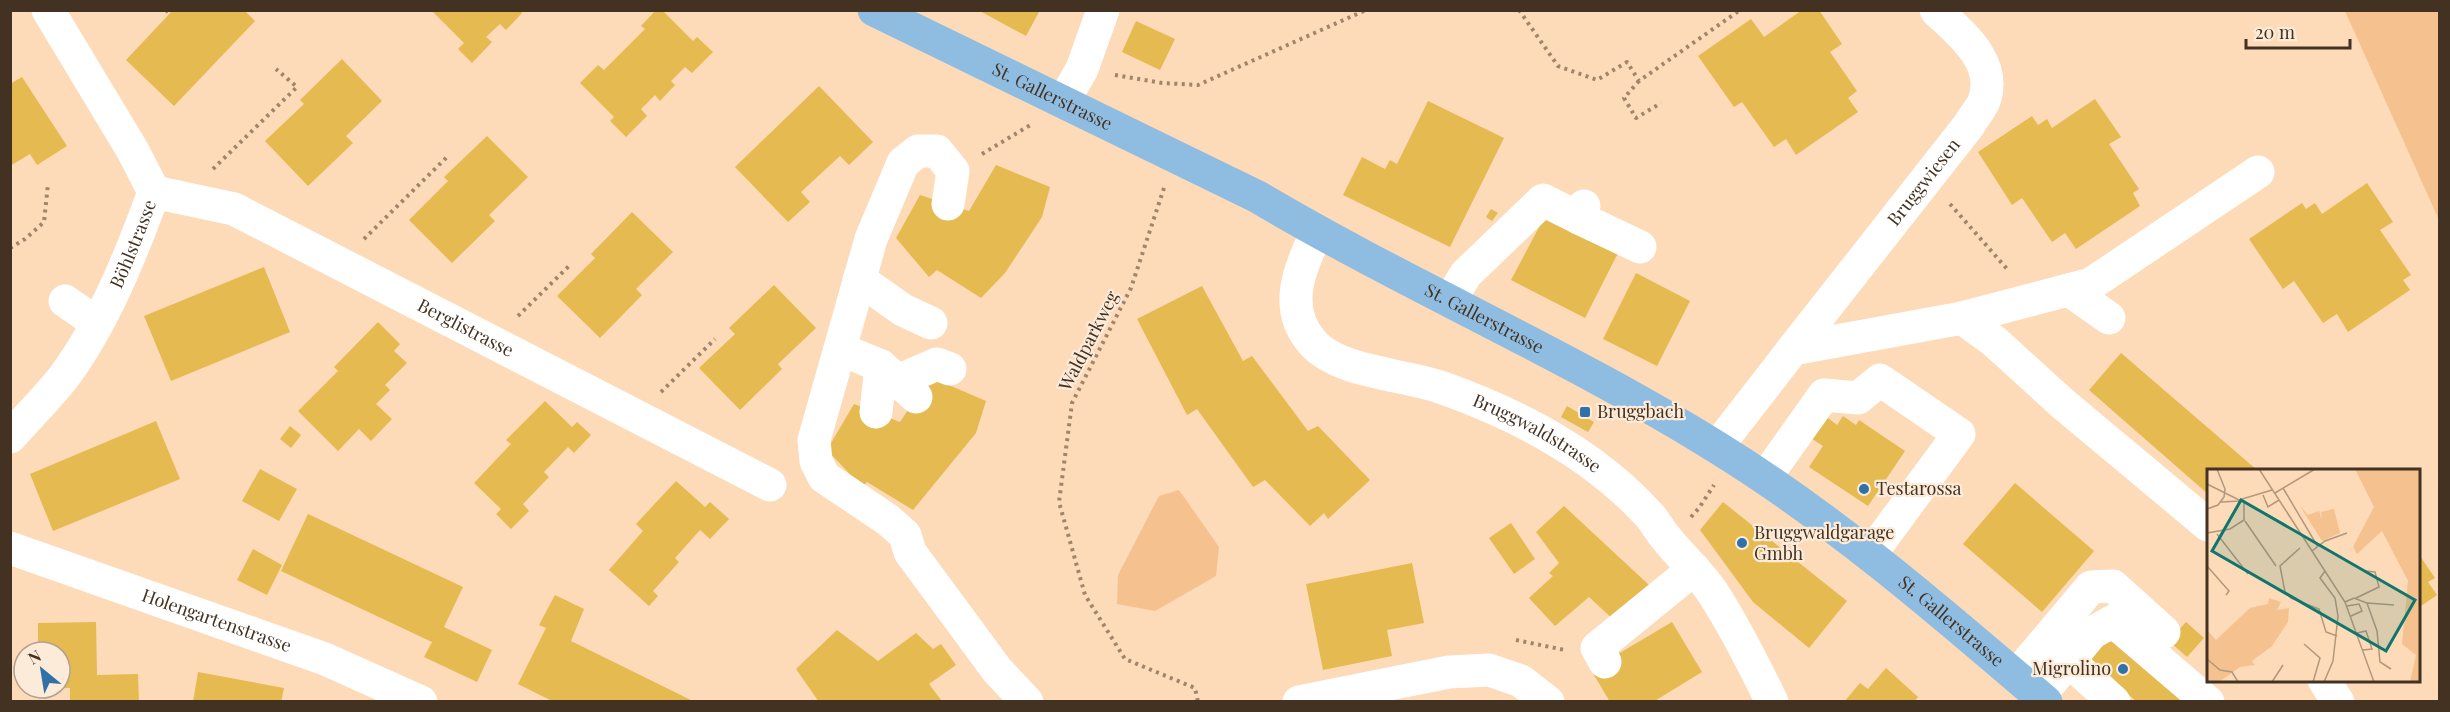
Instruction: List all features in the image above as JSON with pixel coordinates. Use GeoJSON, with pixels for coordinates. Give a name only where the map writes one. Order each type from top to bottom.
{"type":"FeatureCollection","features":[{"type":"Feature","properties":{"kind":"main road","name":"St. Gallerstrasse"},"geometry":{"type":"LineString","coordinates":[[874,10],[1233,184],[1317,232],[1616,388],[1717,447],[1870,555],[2034,691]]}},
{"type":"Feature","properties":{"kind":"street","name":"Böhlstrasse"},"geometry":{"type":"LineString","coordinates":[[10,436],[63,377],[97,323],[141,227],[154,192],[133,151],[48,10]]}},
{"type":"Feature","properties":{"kind":"street","name":"Bruggwiesen"},"geometry":{"type":"LineString","coordinates":[[1717,447],[1969,125],[1984,101],[1988,78],[1981,58],[1967,40],[1936,10]]}},
{"type":"Feature","properties":{"kind":"street"},"geometry":{"type":"LineString","coordinates":[[1063,102],[1082,69],[1097,15]]}},
{"type":"Feature","properties":{"kind":"street"},"geometry":{"type":"LineString","coordinates":[[948,204],[952,171],[937,151],[918,151],[903,163],[871,239],[814,440],[816,461],[824,477],[888,520],[905,535],[910,552],[998,670],[1027,702]]}},
{"type":"Feature","properties":{"kind":"street"},"geometry":{"type":"LineString","coordinates":[[1793,349],[1962,318],[2091,284],[2258,172]]}},
{"type":"Feature","properties":{"kind":"street","name":"Berglistrasse"},"geometry":{"type":"LineString","coordinates":[[154,192],[234,208],[770,485]]}},
{"type":"Feature","properties":{"kind":"street"},"geometry":{"type":"LineString","coordinates":[[1450,300],[1466,274],[1543,200],[1582,212],[1640,247]]}},
{"type":"Feature","properties":{"kind":"street","name":"Bruggwaldstrasse"},"geometry":{"type":"LineString","coordinates":[[1317,232],[1295,286],[1295,304],[1300,324],[1311,342],[1328,356],[1351,365],[1441,387],[1515,417],[1589,463],[1621,488],[1651,517],[1664,537],[1713,592],[1772,702]]}},
{"type":"Feature","properties":{"kind":"street"},"geometry":{"type":"LineString","coordinates":[[859,279],[903,310],[931,323]]}},
{"type":"Feature","properties":{"kind":"street"},"geometry":{"type":"LineString","coordinates":[[2069,290],[2109,318]]}},
{"type":"Feature","properties":{"kind":"street"},"geometry":{"type":"LineString","coordinates":[[65,302],[97,323]]}},
{"type":"Feature","properties":{"kind":"street"},"geometry":{"type":"LineString","coordinates":[[1962,318],[1995,342],[2062,403],[2207,524]]}},
{"type":"Feature","properties":{"kind":"street"},"geometry":{"type":"LineString","coordinates":[[840,349],[898,382]]}},
{"type":"Feature","properties":{"kind":"street"},"geometry":{"type":"LineString","coordinates":[[876,412],[898,382],[937,364],[950,369]]}},
{"type":"Feature","properties":{"kind":"street"},"geometry":{"type":"LineString","coordinates":[[1764,478],[1824,395],[1858,398],[1880,380],[1959,434],[1870,555]]}},
{"type":"Feature","properties":{"kind":"street","name":"Holengartenstrasse"},"geometry":{"type":"LineString","coordinates":[[10,548],[325,659],[421,702]]}},
{"type":"Feature","properties":{"kind":"street"},"geometry":{"type":"LineString","coordinates":[[1605,662],[1597,648],[1652,619],[1694,570]]}},
{"type":"Feature","properties":{"kind":"street"},"geometry":{"type":"LineString","coordinates":[[2034,691],[2091,586],[2113,586],[2164,632]]}},
{"type":"Feature","properties":{"kind":"street"},"geometry":{"type":"LineString","coordinates":[[2034,691],[2069,661],[2092,633],[2113,621],[2208,702]]}},
{"type":"Feature","properties":{"kind":"street"},"geometry":{"type":"LineString","coordinates":[[2069,661],[2114,702]]}},
{"type":"Feature","properties":{"kind":"street"},"geometry":{"type":"LineString","coordinates":[[1299,702],[1449,672],[1489,670],[1521,681],[1548,702]]}},
{"type":"Feature","properties":{"kind":"street"},"geometry":{"type":"LineString","coordinates":[[2325,682],[2338,702]]}},
{"type":"Feature","properties":{"kind":"path"},"geometry":{"type":"LineString","coordinates":[[1082,69],[1162,83],[1198,85],[1366,10]]}},
{"type":"Feature","properties":{"kind":"path"},"geometry":{"type":"LineString","coordinates":[[1520,10],[1558,66],[1597,80],[1627,62],[1639,81]]}},
{"type":"Feature","properties":{"kind":"path"},"geometry":{"type":"LineString","coordinates":[[1661,103],[1636,118],[1624,98],[1639,81],[1740,10]]}},
{"type":"Feature","properties":{"kind":"path"},"geometry":{"type":"LineString","coordinates":[[191,199],[208,174],[297,87],[276,69]]}},
{"type":"Feature","properties":{"kind":"path"},"geometry":{"type":"LineString","coordinates":[[952,171],[1035,122]]}},
{"type":"Feature","properties":{"kind":"path"},"geometry":{"type":"LineString","coordinates":[[340,263],[449,155]]}},
{"type":"Feature","properties":{"kind":"path"},"geometry":{"type":"LineString","coordinates":[[10,248],[25,239],[44,222],[48,184]]}},
{"type":"Feature","properties":{"kind":"path","name":"Waldparkweg"},"geometry":{"type":"LineString","coordinates":[[1164,188],[1131,288],[1072,403],[1059,502],[1085,596],[1125,659],[1195,688],[1198,702]]}},
{"type":"Feature","properties":{"kind":"path"},"geometry":{"type":"LineString","coordinates":[[1945,198],[2012,274]]}},
{"type":"Feature","properties":{"kind":"path"},"geometry":{"type":"LineString","coordinates":[[492,342],[570,265]]}},
{"type":"Feature","properties":{"kind":"path"},"geometry":{"type":"LineString","coordinates":[[637,416],[715,339]]}},
{"type":"Feature","properties":{"kind":"path"},"geometry":{"type":"LineString","coordinates":[[1700,508],[1716,481]]}},
{"type":"Feature","properties":{"kind":"shaded area"},"geometry":{"type":"Polygon","coordinates":[[[2345,11],[2439,11],[2439,220],[2345,11]]]}},
{"type":"Feature","properties":{"kind":"shaded area"},"geometry":{"type":"Polygon","coordinates":[[[1179,490],[1219,547],[1216,576],[1155,611],[1117,604],[1118,575],[1159,496],[1179,490]]]}},
{"type":"Feature","properties":{"kind":"building"},"geometry":{"type":"Polygon","coordinates":[[[173,10],[244,10],[255,21],[174,106],[126,60],[173,10]]]}},
{"type":"Feature","properties":{"kind":"building"},"geometry":{"type":"Polygon","coordinates":[[[431,10],[520,10],[522,13],[506,30],[500,24],[486,37],[492,42],[472,63],[458,49],[464,43],[431,10]]]}},
{"type":"Feature","properties":{"kind":"building"},"geometry":{"type":"Polygon","coordinates":[[[656,10],[662,10],[693,41],[697,37],[713,52],[692,73],[685,67],[671,81],[675,85],[660,101],[655,95],[641,109],[647,116],[626,137],[610,121],[614,117],[580,83],[598,65],[604,70],[645,29],[641,26],[656,10]]]}},
{"type":"Feature","properties":{"kind":"building"},"geometry":{"type":"Polygon","coordinates":[[[978,10],[1040,10],[1026,36],[978,10]]]}},
{"type":"Feature","properties":{"kind":"building"},"geometry":{"type":"Polygon","coordinates":[[[1802,10],[1819,10],[1842,44],[1830,52],[1857,91],[1848,98],[1858,112],[1796,155],[1786,139],[1774,147],[1742,102],[1734,107],[1698,56],[1751,19],[1764,37],[1802,10]]]}},
{"type":"Feature","properties":{"kind":"building"},"geometry":{"type":"Polygon","coordinates":[[[1136,21],[1175,39],[1160,70],[1122,52],[1136,21]]]}},
{"type":"Feature","properties":{"kind":"building"},"geometry":{"type":"Polygon","coordinates":[[[342,59],[382,101],[346,136],[353,143],[308,186],[265,141],[304,104],[300,100],[342,59]]]}},
{"type":"Feature","properties":{"kind":"building"},"geometry":{"type":"Polygon","coordinates":[[[22,77],[67,146],[37,165],[30,154],[10,166],[10,84],[22,77]]]}},
{"type":"Feature","properties":{"kind":"building"},"geometry":{"type":"Polygon","coordinates":[[[819,86],[873,142],[849,165],[840,156],[801,192],[810,202],[788,222],[735,167],[819,86]]]}},
{"type":"Feature","properties":{"kind":"building"},"geometry":{"type":"Polygon","coordinates":[[[2095,99],[2121,137],[2109,144],[2139,189],[2133,193],[2140,206],[2076,249],[2065,233],[2052,242],[2022,198],[2012,205],[1978,152],[2032,116],[2038,125],[2047,119],[2052,128],[2095,99]]]}},
{"type":"Feature","properties":{"kind":"building"},"geometry":{"type":"Polygon","coordinates":[[[1428,101],[1504,138],[1450,247],[1343,195],[1362,157],[1385,169],[1390,160],[1397,164],[1428,101]]]}},
{"type":"Feature","properties":{"kind":"building"},"geometry":{"type":"Polygon","coordinates":[[[487,136],[528,177],[489,215],[495,221],[452,263],[409,220],[448,181],[444,177],[487,136]]]}},
{"type":"Feature","properties":{"kind":"building"},"geometry":{"type":"Polygon","coordinates":[[[996,165],[1050,187],[1042,217],[1005,273],[981,298],[937,270],[929,277],[896,238],[920,195],[969,211],[996,165]]]}},
{"type":"Feature","properties":{"kind":"building"},"geometry":{"type":"Polygon","coordinates":[[[2367,183],[2393,222],[2380,230],[2411,275],[2403,280],[2410,290],[2348,332],[2337,314],[2323,323],[2294,281],[2283,289],[2249,239],[2302,203],[2306,209],[2315,203],[2322,214],[2367,183]]]}},
{"type":"Feature","properties":{"kind":"building"},"geometry":{"type":"Polygon","coordinates":[[[1491,209],[1498,213],[1492,221],[1486,217],[1491,209]]]}},
{"type":"Feature","properties":{"kind":"building"},"geometry":{"type":"Polygon","coordinates":[[[632,212],[673,252],[636,289],[642,295],[600,338],[557,296],[595,258],[591,254],[632,212]]]}},
{"type":"Feature","properties":{"kind":"building"},"geometry":{"type":"Polygon","coordinates":[[[1546,214],[1619,251],[1585,318],[1511,280],[1546,214]]]}},
{"type":"Feature","properties":{"kind":"building"},"geometry":{"type":"Polygon","coordinates":[[[264,267],[290,332],[171,381],[144,316],[264,267]]]}},
{"type":"Feature","properties":{"kind":"building"},"geometry":{"type":"Polygon","coordinates":[[[1636,273],[1690,301],[1657,366],[1603,339],[1636,273]]]}},
{"type":"Feature","properties":{"kind":"building"},"geometry":{"type":"Polygon","coordinates":[[[774,285],[816,328],[778,364],[782,369],[740,410],[699,368],[735,334],[729,328],[774,285]]]}},
{"type":"Feature","properties":{"kind":"building"},"geometry":{"type":"Polygon","coordinates":[[[1202,286],[1243,361],[1252,356],[1308,431],[1318,426],[1370,480],[1328,519],[1324,513],[1310,526],[1265,480],[1253,487],[1197,409],[1187,415],[1137,319],[1202,286]]]}},
{"type":"Feature","properties":{"kind":"building"},"geometry":{"type":"Polygon","coordinates":[[[378,322],[400,344],[394,351],[407,363],[385,385],[390,390],[376,404],[392,419],[371,441],[359,429],[338,451],[298,411],[338,371],[334,367],[378,322]]]}},
{"type":"Feature","properties":{"kind":"building"},"geometry":{"type":"Polygon","coordinates":[[[2121,353],[2256,469],[2207,469],[2207,493],[2089,390],[2121,353]]]}},
{"type":"Feature","properties":{"kind":"building"},"geometry":{"type":"Polygon","coordinates":[[[930,377],[986,401],[976,433],[913,510],[867,482],[862,487],[827,450],[854,404],[900,422],[930,377]]]}},
{"type":"Feature","properties":{"kind":"building"},"geometry":{"type":"Polygon","coordinates":[[[545,401],[572,427],[577,422],[591,435],[574,453],[568,447],[544,472],[549,477],[523,504],[529,511],[511,529],[496,514],[501,509],[474,483],[511,444],[506,440],[545,401]]]}},
{"type":"Feature","properties":{"kind":"building"},"geometry":{"type":"Polygon","coordinates":[[[1567,406],[1594,422],[1588,432],[1561,417],[1567,406]]]}},
{"type":"Feature","properties":{"kind":"building"},"geometry":{"type":"Polygon","coordinates":[[[1824,415],[1837,425],[1843,416],[1856,425],[1859,420],[1905,451],[1868,506],[1809,467],[1823,446],[1809,437],[1824,415]]]}},
{"type":"Feature","properties":{"kind":"building"},"geometry":{"type":"Polygon","coordinates":[[[156,421],[180,479],[53,531],[30,474],[156,421]]]}},
{"type":"Feature","properties":{"kind":"building"},"geometry":{"type":"Polygon","coordinates":[[[290,426],[301,435],[291,448],[280,439],[290,426]]]}},
{"type":"Feature","properties":{"kind":"building"},"geometry":{"type":"Polygon","coordinates":[[[260,469],[297,489],[279,521],[242,501],[260,469]]]}},
{"type":"Feature","properties":{"kind":"building"},"geometry":{"type":"Polygon","coordinates":[[[676,481],[705,507],[710,502],[729,519],[710,539],[700,530],[675,558],[679,562],[653,591],[658,596],[649,606],[609,570],[643,531],[636,524],[676,481]]]}},
{"type":"Feature","properties":{"kind":"building"},"geometry":{"type":"Polygon","coordinates":[[[2015,483],[2094,551],[2042,612],[1963,544],[2015,483]]]}},
{"type":"Feature","properties":{"kind":"building"},"geometry":{"type":"Polygon","coordinates":[[[1723,502],[1847,601],[1809,648],[1753,602],[1700,530],[1723,502]]]}},
{"type":"Feature","properties":{"kind":"building"},"geometry":{"type":"Polygon","coordinates":[[[1564,506],[1649,585],[1615,621],[1589,597],[1555,626],[1529,598],[1553,576],[1549,573],[1559,563],[1536,532],[1564,506]]]}},
{"type":"Feature","properties":{"kind":"building"},"geometry":{"type":"Polygon","coordinates":[[[308,514],[463,587],[444,627],[492,650],[477,682],[424,657],[432,642],[281,571],[308,514]]]}},
{"type":"Feature","properties":{"kind":"building"},"geometry":{"type":"Polygon","coordinates":[[[1511,523],[1535,559],[1514,574],[1489,538],[1511,523]]]}},
{"type":"Feature","properties":{"kind":"building"},"geometry":{"type":"Polygon","coordinates":[[[253,549],[282,565],[267,595],[237,580],[253,549]]]}},
{"type":"Feature","properties":{"kind":"building"},"geometry":{"type":"Polygon","coordinates":[[[2420,556],[2435,578],[2428,582],[2437,595],[2420,607],[2420,556]]]}},
{"type":"Feature","properties":{"kind":"building"},"geometry":{"type":"Polygon","coordinates":[[[1412,563],[1424,623],[1387,630],[1392,656],[1323,670],[1306,584],[1412,563]]]}},
{"type":"Feature","properties":{"kind":"building"},"geometry":{"type":"Polygon","coordinates":[[[555,595],[584,609],[571,641],[695,702],[554,702],[518,684],[546,628],[539,625],[555,595]]]}},
{"type":"Feature","properties":{"kind":"building"},"geometry":{"type":"Polygon","coordinates":[[[96,622],[97,675],[138,674],[139,702],[70,702],[72,700],[72,640],[38,640],[38,623],[96,622]]]}},
{"type":"Feature","properties":{"kind":"building"},"geometry":{"type":"Polygon","coordinates":[[[1672,622],[1702,672],[1653,702],[1610,702],[1591,670],[1672,622]]]}},
{"type":"Feature","properties":{"kind":"building"},"geometry":{"type":"Polygon","coordinates":[[[2186,622],[2204,638],[2187,657],[2169,641],[2186,622]]]}},
{"type":"Feature","properties":{"kind":"building"},"geometry":{"type":"Polygon","coordinates":[[[837,630],[878,661],[916,633],[933,649],[941,644],[956,665],[929,684],[941,700],[819,702],[796,669],[837,630]]]}},
{"type":"Feature","properties":{"kind":"building","name":"Migrolino"},"geometry":{"type":"Polygon","coordinates":[[[2117,641],[2193,702],[2137,702],[2090,661],[2105,642],[2117,641]]]}},
{"type":"Feature","properties":{"kind":"building"},"geometry":{"type":"Polygon","coordinates":[[[1886,668],[1918,697],[1914,702],[1844,702],[1860,683],[1868,689],[1886,668]]]}},
{"type":"Feature","properties":{"kind":"building"},"geometry":{"type":"Polygon","coordinates":[[[198,672],[284,688],[281,702],[193,702],[198,672]]]}},
{"type":"Feature","properties":{"kind":"place","name":"Bruggbach"},"geometry":{"type":"Point","coordinates":[1585,412]}},
{"type":"Feature","properties":{"kind":"place","name":"Testarossa"},"geometry":{"type":"Point","coordinates":[1864,489]}},
{"type":"Feature","properties":{"kind":"place","name":"Bruggwaldgarage Gmbh"},"geometry":{"type":"Point","coordinates":[1742,543]}},
{"type":"Feature","properties":{"kind":"place","name":"Migrolino"},"geometry":{"type":"Point","coordinates":[2123,669]}}]}
